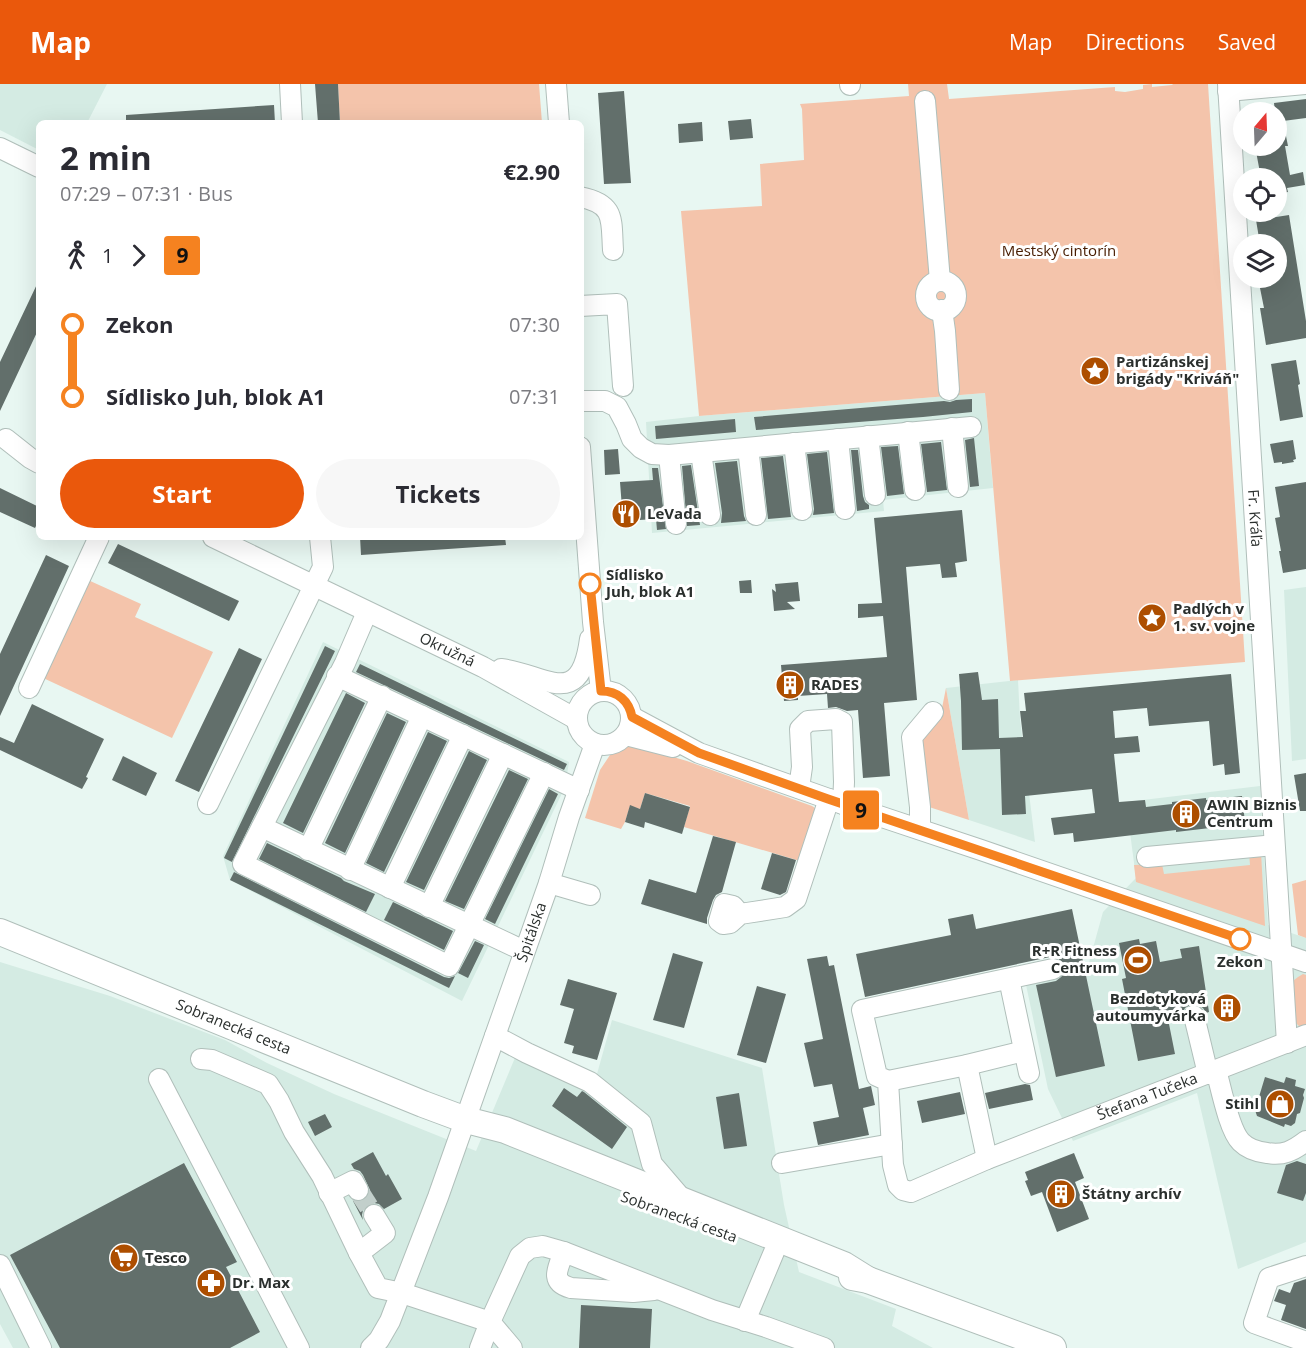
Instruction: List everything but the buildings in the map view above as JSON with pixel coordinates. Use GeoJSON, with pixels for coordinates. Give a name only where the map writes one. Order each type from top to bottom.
{"type":"FeatureCollection","features":[{"type":"Feature","properties":{"kind":"main road","name":"Sobranecká cesta"},"geometry":{"type":"LineString","coordinates":[[0,932],[466,1120],[505,1130],[636,1181],[844,1265],[868,1280]]}},
{"type":"Feature","properties":{"kind":"main road","name":"Sobranecká cesta"},"geometry":{"type":"LineString","coordinates":[[636,1181],[774,1252],[837,1275],[868,1280],[1053,1348]]}},
{"type":"Feature","properties":{"kind":"street"},"geometry":{"type":"LineString","coordinates":[[290,84],[292,120]]}},
{"type":"Feature","properties":{"kind":"street"},"geometry":{"type":"LineString","coordinates":[[556,84],[559,120]]}},
{"type":"Feature","properties":{"kind":"street"},"geometry":{"type":"LineString","coordinates":[[1228,87],[1306,84]]}},
{"type":"Feature","properties":{"kind":"street","name":"Fr. Kráľa"},"geometry":{"type":"LineString","coordinates":[[1228,87],[1287,1043]]}},
{"type":"Feature","properties":{"kind":"street"},"geometry":{"type":"LineString","coordinates":[[925,100],[940,281],[947,282],[956,292],[952,306],[942,310],[949,390]]}},
{"type":"Feature","properties":{"kind":"street"},"geometry":{"type":"LineString","coordinates":[[0,148],[36,166]]}},
{"type":"Feature","properties":{"kind":"street"},"geometry":{"type":"LineString","coordinates":[[584,198],[602,204],[611,215],[613,250]]}},
{"type":"Feature","properties":{"kind":"street"},"geometry":{"type":"LineString","coordinates":[[584,306],[617,304],[623,386]]}},
{"type":"Feature","properties":{"kind":"street"},"geometry":{"type":"LineString","coordinates":[[584,400],[605,401],[617,407],[632,439],[652,454],[669,455],[971,427]]}},
{"type":"Feature","properties":{"kind":"street"},"geometry":{"type":"LineString","coordinates":[[952,429],[958,487]]}},
{"type":"Feature","properties":{"kind":"street"},"geometry":{"type":"LineString","coordinates":[[908,432],[915,490]]}},
{"type":"Feature","properties":{"kind":"street"},"geometry":{"type":"LineString","coordinates":[[868,436],[875,495]]}},
{"type":"Feature","properties":{"kind":"street"},"geometry":{"type":"LineString","coordinates":[[3,438],[36,447]]}},
{"type":"Feature","properties":{"kind":"street"},"geometry":{"type":"LineString","coordinates":[[3,438],[36,461]]}},
{"type":"Feature","properties":{"kind":"street"},"geometry":{"type":"LineString","coordinates":[[838,439],[845,509]]}},
{"type":"Feature","properties":{"kind":"street"},"geometry":{"type":"LineString","coordinates":[[794,443],[802,510]]}},
{"type":"Feature","properties":{"kind":"street"},"geometry":{"type":"LineString","coordinates":[[748,448],[756,515]]}},
{"type":"Feature","properties":{"kind":"street"},"geometry":{"type":"LineString","coordinates":[[701,452],[710,515]]}},
{"type":"Feature","properties":{"kind":"street"},"geometry":{"type":"LineString","coordinates":[[669,455],[676,524]]}},
{"type":"Feature","properties":{"kind":"street"},"geometry":{"type":"LineString","coordinates":[[584,527],[593,622],[592,695]]}},
{"type":"Feature","properties":{"kind":"street"},"geometry":{"type":"LineString","coordinates":[[28,688],[98,540]]}},
{"type":"Feature","properties":{"kind":"street","name":"Okružná"},"geometry":{"type":"LineString","coordinates":[[219,540],[483,667],[576,719]]}},
{"type":"Feature","properties":{"kind":"street"},"geometry":{"type":"LineString","coordinates":[[208,804],[323,567],[320,540]]}},
{"type":"Feature","properties":{"kind":"street"},"geometry":{"type":"LineString","coordinates":[[368,612],[345,663],[243,864],[449,966],[544,773]]}},
{"type":"Feature","properties":{"kind":"street"},"geometry":{"type":"LineString","coordinates":[[483,667],[512,670],[555,684],[570,682],[578,676],[584,665],[593,622]]}},
{"type":"Feature","properties":{"kind":"street"},"geometry":{"type":"LineString","coordinates":[[483,667],[571,696],[609,691],[616,694],[628,705],[629,726],[619,741],[612,745],[595,744],[581,734],[576,719],[580,704],[592,695]]}},
{"type":"Feature","properties":{"kind":"street"},"geometry":{"type":"LineString","coordinates":[[338,676],[579,790]]}},
{"type":"Feature","properties":{"kind":"street"},"geometry":{"type":"LineString","coordinates":[[308,850],[382,696]]}},
{"type":"Feature","properties":{"kind":"street"},"geometry":{"type":"LineString","coordinates":[[920,829],[920,807],[912,737],[933,712]]}},
{"type":"Feature","properties":{"kind":"street"},"geometry":{"type":"LineString","coordinates":[[350,870],[422,716]]}},
{"type":"Feature","properties":{"kind":"street"},"geometry":{"type":"LineString","coordinates":[[740,914],[785,907],[796,899],[844,782],[842,722],[836,719],[808,721],[800,729],[802,767],[799,788]]}},
{"type":"Feature","properties":{"kind":"street"},"geometry":{"type":"LineString","coordinates":[[629,726],[836,801],[1306,962]]}},
{"type":"Feature","properties":{"kind":"street"},"geometry":{"type":"LineString","coordinates":[[390,888],[463,735]]}},
{"type":"Feature","properties":{"kind":"street","name":"Špitálska"},"geometry":{"type":"LineString","coordinates":[[371,1348],[379,1340],[390,1321],[402,1293],[466,1120],[524,951],[544,921],[549,883],[595,744]]}},
{"type":"Feature","properties":{"kind":"street"},"geometry":{"type":"LineString","coordinates":[[429,907],[503,754]]}},
{"type":"Feature","properties":{"kind":"street"},"geometry":{"type":"LineString","coordinates":[[262,827],[524,951]]}},
{"type":"Feature","properties":{"kind":"street"},"geometry":{"type":"LineString","coordinates":[[1147,857],[1274,845]]}},
{"type":"Feature","properties":{"kind":"street"},"geometry":{"type":"LineString","coordinates":[[549,883],[590,895]]}},
{"type":"Feature","properties":{"kind":"street"},"geometry":{"type":"LineString","coordinates":[[1024,1051],[888,1081],[877,1076],[862,1010],[1053,969]]}},
{"type":"Feature","properties":{"kind":"street"},"geometry":{"type":"LineString","coordinates":[[1009,979],[1029,1073]]}},
{"type":"Feature","properties":{"kind":"street"},"geometry":{"type":"LineString","coordinates":[[1194,1016],[1233,1130],[1241,1142],[1255,1151],[1275,1154],[1294,1150],[1306,1141]]}},
{"type":"Feature","properties":{"kind":"street","name":"Štefana Tučeka"},"geometry":{"type":"LineString","coordinates":[[892,1144],[893,1165],[898,1185],[903,1190],[911,1192],[987,1159],[1306,1035]]}},
{"type":"Feature","properties":{"kind":"street"},"geometry":{"type":"LineString","coordinates":[[495,1036],[590,1082],[641,1123],[636,1181]]}},
{"type":"Feature","properties":{"kind":"street"},"geometry":{"type":"LineString","coordinates":[[201,1059],[212,1060],[268,1083],[294,1132],[322,1176],[378,1288],[402,1293],[490,1322],[512,1348]]}},
{"type":"Feature","properties":{"kind":"street"},"geometry":{"type":"LineString","coordinates":[[967,1065],[987,1159]]}},
{"type":"Feature","properties":{"kind":"street"},"geometry":{"type":"LineString","coordinates":[[159,1079],[299,1348]]}},
{"type":"Feature","properties":{"kind":"street"},"geometry":{"type":"LineString","coordinates":[[782,1163],[892,1144],[888,1081]]}},
{"type":"Feature","properties":{"kind":"street"},"geometry":{"type":"LineString","coordinates":[[329,1193],[353,1181],[358,1190]]}},
{"type":"Feature","properties":{"kind":"street"},"geometry":{"type":"LineString","coordinates":[[359,1253],[385,1233],[374,1215]]}},
{"type":"Feature","properties":{"kind":"street"},"geometry":{"type":"LineString","coordinates":[[480,1348],[520,1256],[530,1248],[543,1246],[564,1252],[712,1310],[824,1348]]}},
{"type":"Feature","properties":{"kind":"street"},"geometry":{"type":"LineString","coordinates":[[564,1252],[557,1271],[557,1280],[562,1286],[633,1292],[658,1289]]}},
{"type":"Feature","properties":{"kind":"street"},"geometry":{"type":"LineString","coordinates":[[745,1321],[774,1252]]}},
{"type":"Feature","properties":{"kind":"street"},"geometry":{"type":"LineString","coordinates":[[0,1265],[41,1348]]}},
{"type":"Feature","properties":{"kind":"street"},"geometry":{"type":"LineString","coordinates":[[1306,1266],[1269,1278],[1254,1323],[1306,1342]]}},
{"type":"Feature","properties":{"kind":"shaded area"},"geometry":{"type":"Polygon","coordinates":[[[0,84],[107,84],[89,120],[36,120],[36,148],[0,130],[0,84]]]}},
{"type":"Feature","properties":{"kind":"shaded area"},"geometry":{"type":"Polygon","coordinates":[[[985,393],[993,488],[883,500],[884,511],[652,533],[646,422],[985,393]]]}},
{"type":"Feature","properties":{"kind":"shaded area"},"geometry":{"type":"Polygon","coordinates":[[[1306,587],[1306,759],[1292,761],[1284,590],[1306,587]]]}},
{"type":"Feature","properties":{"kind":"shaded area"},"geometry":{"type":"Polygon","coordinates":[[[323,642],[569,762],[565,787],[462,1001],[230,880],[223,856],[323,642]]]}},
{"type":"Feature","properties":{"kind":"shaded area"},"geometry":{"type":"Polygon","coordinates":[[[1018,680],[1020,719],[1035,842],[969,820],[946,688],[1018,680]]]}},
{"type":"Feature","properties":{"kind":"shaded area"},"geometry":{"type":"Polygon","coordinates":[[[1260,786],[1268,925],[1306,938],[1306,1242],[1238,1269],[1197,1093],[1073,1141],[1048,1089],[1025,980],[1088,966],[1103,912],[1136,878],[1126,802],[1260,786]]]}},
{"type":"Feature","properties":{"kind":"shaded area"},"geometry":{"type":"Polygon","coordinates":[[[0,962],[110,996],[225,1040],[267,1063],[334,1094],[476,1151],[522,1041],[597,1074],[612,1020],[762,1068],[784,1205],[799,1272],[896,1309],[892,1326],[933,1348],[13,1348],[0,1324],[0,962]]]}},
{"type":"Feature","properties":{"kind":"green space"},"geometry":{"type":"Polygon","coordinates":[[[338,84],[539,84],[542,120],[340,120],[338,84]]]}},
{"type":"Feature","properties":{"kind":"green space","name":"Mestský cintorín"},"geometry":{"type":"Polygon","coordinates":[[[908,84],[947,84],[949,99],[1115,87],[1115,91],[1125,92],[1143,89],[1143,85],[1152,84],[1152,87],[1173,84],[1208,84],[1245,662],[1010,681],[985,393],[699,416],[681,211],[762,206],[760,164],[804,160],[800,104],[909,96],[908,84]]]}},
{"type":"Feature","properties":{"kind":"green space"},"geometry":{"type":"Polygon","coordinates":[[[88,580],[141,604],[135,617],[213,652],[172,738],[41,677],[88,580]]]}},
{"type":"Feature","properties":{"kind":"green space"},"geometry":{"type":"Polygon","coordinates":[[[946,688],[969,820],[926,806],[922,738],[941,713],[946,688]]]}},
{"type":"Feature","properties":{"kind":"green space"},"geometry":{"type":"Polygon","coordinates":[[[632,745],[687,761],[818,810],[800,861],[684,827],[690,806],[645,793],[640,809],[630,806],[621,829],[585,818],[600,770],[612,752],[632,745]]]}},
{"type":"Feature","properties":{"kind":"green space"},"geometry":{"type":"Polygon","coordinates":[[[1261,852],[1265,926],[1136,882],[1134,865],[1162,864],[1164,874],[1250,865],[1249,853],[1261,852]]]}},
{"type":"Feature","properties":{"kind":"green space"},"geometry":{"type":"Polygon","coordinates":[[[1306,880],[1306,938],[1298,935],[1292,884],[1306,880]]]}},
{"type":"Feature","properties":{"kind":"green space"},"geometry":{"type":"Polygon","coordinates":[[[1303,974],[1306,975],[1306,1027],[1300,1027],[1294,1021],[1293,981],[1303,974]]]}},
{"type":"Feature","properties":{"kind":"tunnel"},"geometry":{"type":"LineString","coordinates":[[358,1190],[374,1215]]}},
{"type":"Feature","properties":{"kind":"bus line","name":"9"},"geometry":{"type":"LineString","coordinates":[[590,584],[601,691],[609,691],[623,699],[632,717],[699,753],[1240,939]]}},
{"type":"Feature","properties":{"kind":"place","name":"Partizánskej brigády \"Kriváň\""},"geometry":{"type":"Point","coordinates":[1095,371]}},
{"type":"Feature","properties":{"kind":"place","name":"LeVada"},"geometry":{"type":"Point","coordinates":[626,514]}},
{"type":"Feature","properties":{"kind":"place","name":"Sídlisko Juh, blok A1"},"geometry":{"type":"Point","coordinates":[590,584]}},
{"type":"Feature","properties":{"kind":"place","name":"Padlých v 1. sv. vojne"},"geometry":{"type":"Point","coordinates":[1152,618]}},
{"type":"Feature","properties":{"kind":"place","name":"RADES"},"geometry":{"type":"Point","coordinates":[790,685]}},
{"type":"Feature","properties":{"kind":"place","name":"AWIN Biznis Centrum"},"geometry":{"type":"Point","coordinates":[1186,814]}},
{"type":"Feature","properties":{"kind":"place","name":"Zekon"},"geometry":{"type":"Point","coordinates":[1240,939]}},
{"type":"Feature","properties":{"kind":"place","name":"R+R Fitness Centrum"},"geometry":{"type":"Point","coordinates":[1138,960]}},
{"type":"Feature","properties":{"kind":"place","name":"Bezdotyková autoumyvárka"},"geometry":{"type":"Point","coordinates":[1227,1008]}},
{"type":"Feature","properties":{"kind":"place","name":"Stihl"},"geometry":{"type":"Point","coordinates":[1280,1104]}},
{"type":"Feature","properties":{"kind":"place","name":"Štátny archív"},"geometry":{"type":"Point","coordinates":[1061,1194]}},
{"type":"Feature","properties":{"kind":"place","name":"Tesco"},"geometry":{"type":"Point","coordinates":[124,1258]}},
{"type":"Feature","properties":{"kind":"place","name":"Dr. Max"},"geometry":{"type":"Point","coordinates":[211,1283]}}]}
